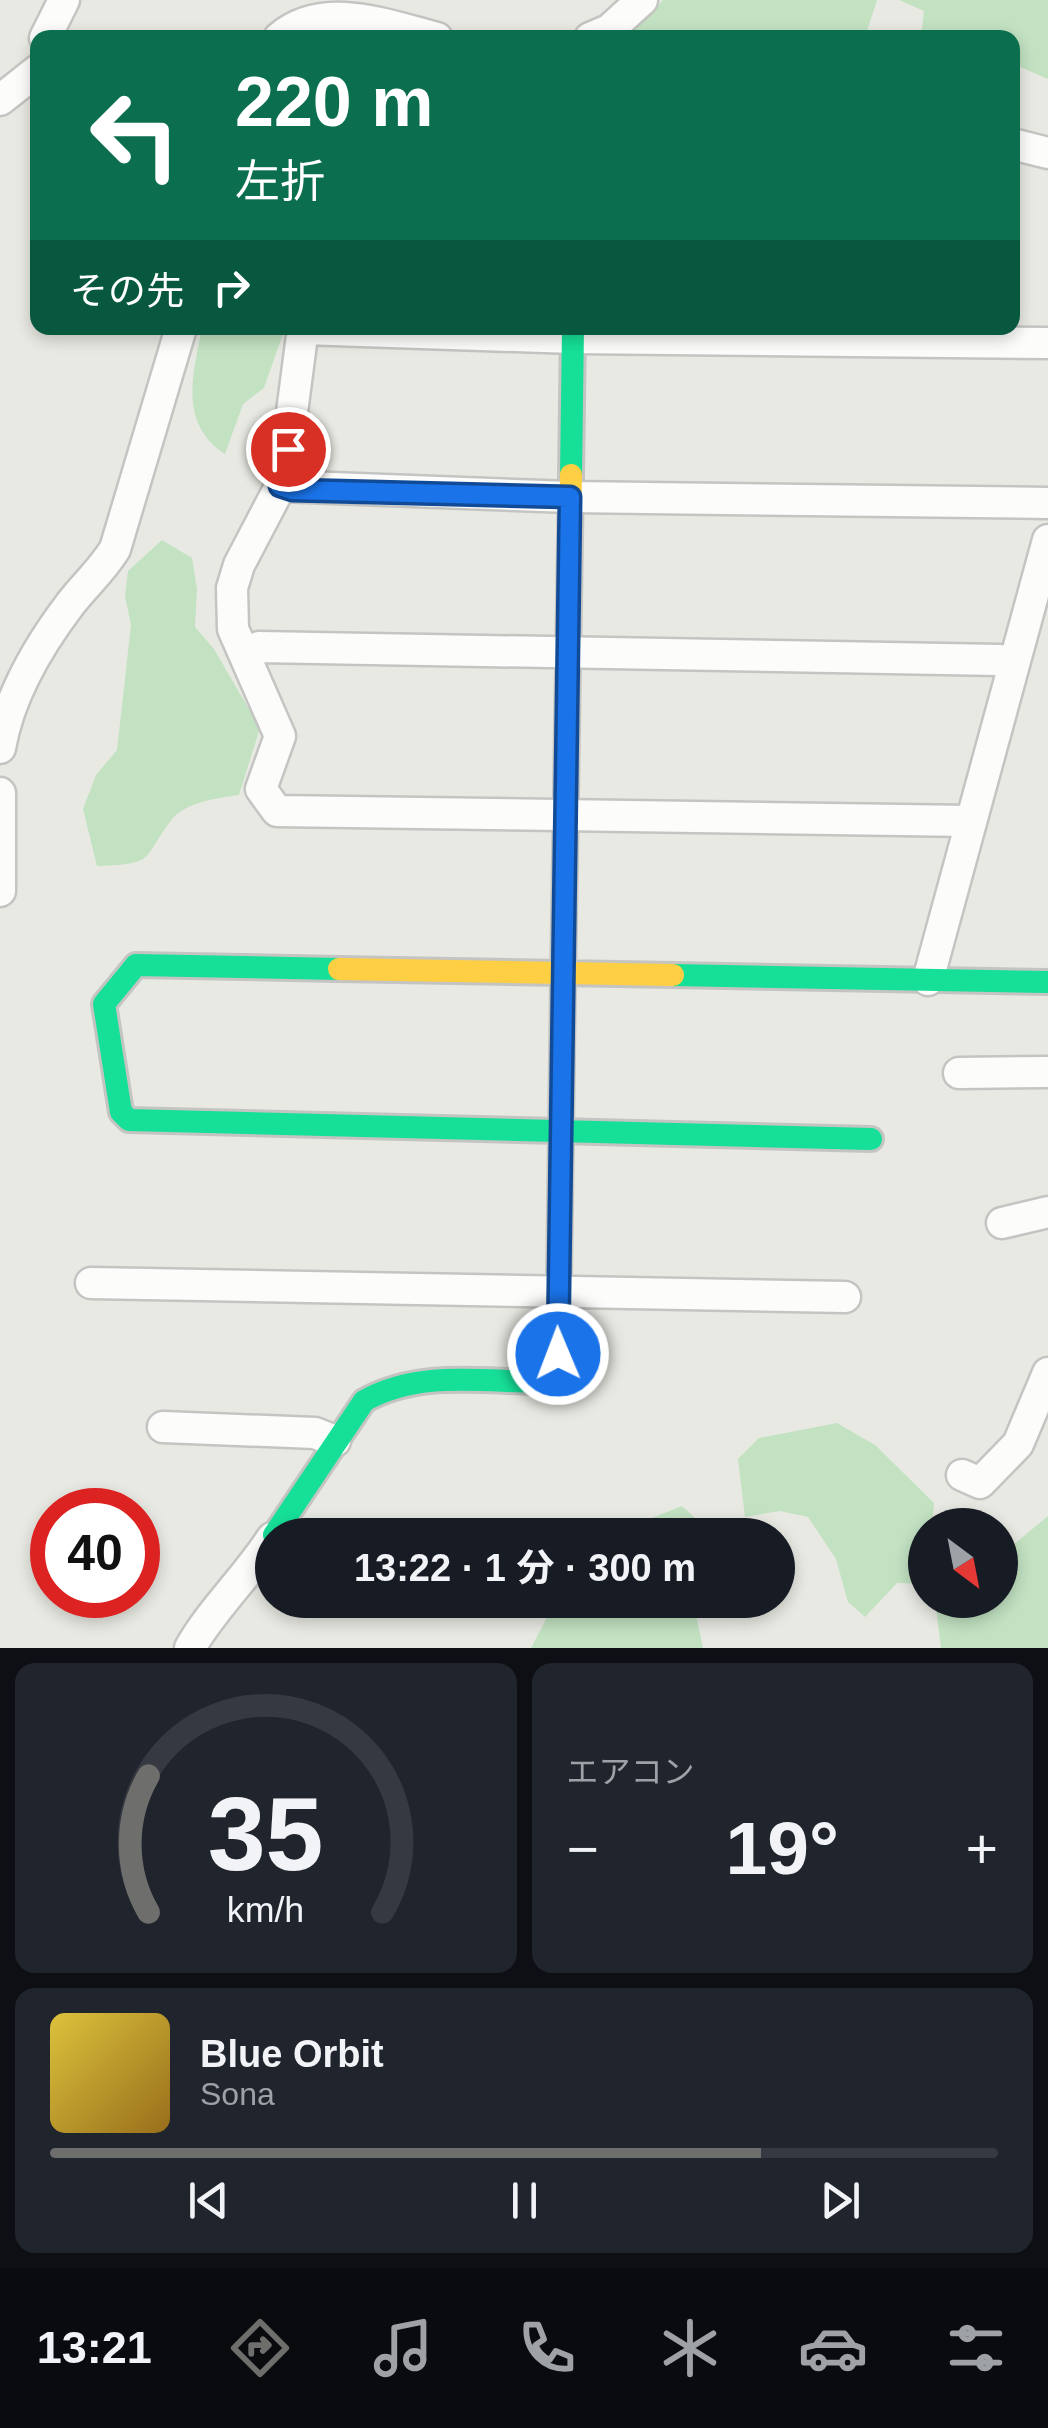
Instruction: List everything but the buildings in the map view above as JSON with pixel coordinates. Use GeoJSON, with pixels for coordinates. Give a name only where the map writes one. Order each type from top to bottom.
{"type":"FeatureCollection","features":[{"type":"Feature","properties":{"kind":"street"},"geometry":{"type":"LineString","coordinates":[[49,30],[64,0]]}},
{"type":"Feature","properties":{"kind":"street"},"geometry":{"type":"LineString","coordinates":[[609,30],[642,0]]}},
{"type":"Feature","properties":{"kind":"street"},"geometry":{"type":"LineString","coordinates":[[293,30],[318,16],[358,18],[405,30]]}},
{"type":"Feature","properties":{"kind":"street"},"geometry":{"type":"LineString","coordinates":[[0,100],[30,76]]}},
{"type":"Feature","properties":{"kind":"street"},"geometry":{"type":"LineString","coordinates":[[1020,146],[1048,153]]}},
{"type":"Feature","properties":{"kind":"street"},"geometry":{"type":"LineString","coordinates":[[0,748],[16,691],[61,616],[99,575],[115,549],[179,335]]}},
{"type":"Feature","properties":{"kind":"street"},"geometry":{"type":"LineString","coordinates":[[302,335],[280,486],[239,566],[232,588],[233,629],[280,736],[261,789],[276,811],[970,820]]}},
{"type":"Feature","properties":{"kind":"street"},"geometry":{"type":"LineString","coordinates":[[286,1518],[364,1400],[380,1389],[408,1383],[535,1382],[549,1373],[558,1354],[573,335]]}},
{"type":"Feature","properties":{"kind":"street"},"geometry":{"type":"LineString","coordinates":[[978,335],[1048,344]]}},
{"type":"Feature","properties":{"kind":"street"},"geometry":{"type":"LineString","coordinates":[[280,486],[570,497],[1048,503]]}},
{"type":"Feature","properties":{"kind":"street"},"geometry":{"type":"LineString","coordinates":[[928,980],[1048,540]]}},
{"type":"Feature","properties":{"kind":"street"},"geometry":{"type":"LineString","coordinates":[[245,653],[259,647],[1000,660],[1014,664]]}},
{"type":"Feature","properties":{"kind":"street"},"geometry":{"type":"LineString","coordinates":[[0,792],[0,891]]}},
{"type":"Feature","properties":{"kind":"street"},"geometry":{"type":"LineString","coordinates":[[871,1139],[129,1120],[122,1112],[104,1004],[136,965],[1048,982]]}},
{"type":"Feature","properties":{"kind":"street"},"geometry":{"type":"LineString","coordinates":[[959,1072],[1048,1072]]}},
{"type":"Feature","properties":{"kind":"street"},"geometry":{"type":"LineString","coordinates":[[1002,1223],[1048,1212]]}},
{"type":"Feature","properties":{"kind":"street"},"geometry":{"type":"LineString","coordinates":[[91,1283],[845,1296]]}},
{"type":"Feature","properties":{"kind":"street"},"geometry":{"type":"LineString","coordinates":[[962,1475],[980,1483],[1018,1444],[1048,1373]]}},
{"type":"Feature","properties":{"kind":"street"},"geometry":{"type":"LineString","coordinates":[[163,1427],[315,1433],[335,1442]]}},
{"type":"Feature","properties":{"kind":"street"},"geometry":{"type":"LineString","coordinates":[[190,1648],[207,1618],[255,1565]]}},
{"type":"Feature","properties":{"kind":"green space"},"geometry":{"type":"Polygon","coordinates":[[[663,0],[877,0],[867,30],[624,30],[649,15],[663,0]]]}},
{"type":"Feature","properties":{"kind":"green space"},"geometry":{"type":"Polygon","coordinates":[[[899,0],[1048,0],[1048,79],[1020,67],[1020,30],[922,30],[924,11],[899,0]]]}},
{"type":"Feature","properties":{"kind":"green space"},"geometry":{"type":"Polygon","coordinates":[[[201,335],[283,335],[264,388],[243,404],[225,454],[200,428],[192,397],[201,335]]]}},
{"type":"Feature","properties":{"kind":"green space"},"geometry":{"type":"Polygon","coordinates":[[[162,540],[192,558],[197,589],[195,627],[214,649],[260,728],[239,795],[185,808],[139,861],[97,866],[83,809],[96,775],[117,750],[131,625],[125,596],[128,571],[162,540]]]}},
{"type":"Feature","properties":{"kind":"green space"},"geometry":{"type":"Polygon","coordinates":[[[837,1423],[875,1445],[934,1503],[934,1508],[908,1508],[908,1583],[897,1583],[865,1617],[848,1602],[836,1559],[808,1517],[780,1511],[745,1517],[738,1459],[759,1438],[837,1423]]]}},
{"type":"Feature","properties":{"kind":"green space"},"geometry":{"type":"Polygon","coordinates":[[[682,1506],[695,1518],[652,1518],[682,1506]]]}},
{"type":"Feature","properties":{"kind":"green space"},"geometry":{"type":"Polygon","coordinates":[[[1048,1516],[1048,1648],[941,1648],[937,1618],[1018,1618],[1018,1541],[1048,1516]]]}},
{"type":"Feature","properties":{"kind":"green space"},"geometry":{"type":"Polygon","coordinates":[[[547,1618],[697,1618],[703,1648],[531,1648],[547,1618]]]}},
{"type":"Feature","properties":{"kind":"traffic: fast"},"geometry":{"type":"LineString","coordinates":[[571,475],[573,335]]}},
{"type":"Feature","properties":{"kind":"traffic: fast"},"geometry":{"type":"LineString","coordinates":[[339,969],[136,965],[104,1004],[121,1112],[129,1120],[871,1139]]}},
{"type":"Feature","properties":{"kind":"traffic: fast"},"geometry":{"type":"LineString","coordinates":[[673,975],[1048,982]]}},
{"type":"Feature","properties":{"kind":"traffic: fast"},"geometry":{"type":"LineString","coordinates":[[285,1518],[364,1401],[405,1385],[469,1380],[535,1382],[549,1373],[558,1354],[563,982]]}},
{"type":"Feature","properties":{"kind":"traffic: slow"},"geometry":{"type":"LineString","coordinates":[[563,982],[571,475]]}},
{"type":"Feature","properties":{"kind":"traffic: slow"},"geometry":{"type":"LineString","coordinates":[[339,969],[673,975]]}},
{"type":"Feature","properties":{"kind":"route"},"geometry":{"type":"LineString","coordinates":[[288,449],[280,486],[292,490],[570,497],[558,1354]]}}]}
